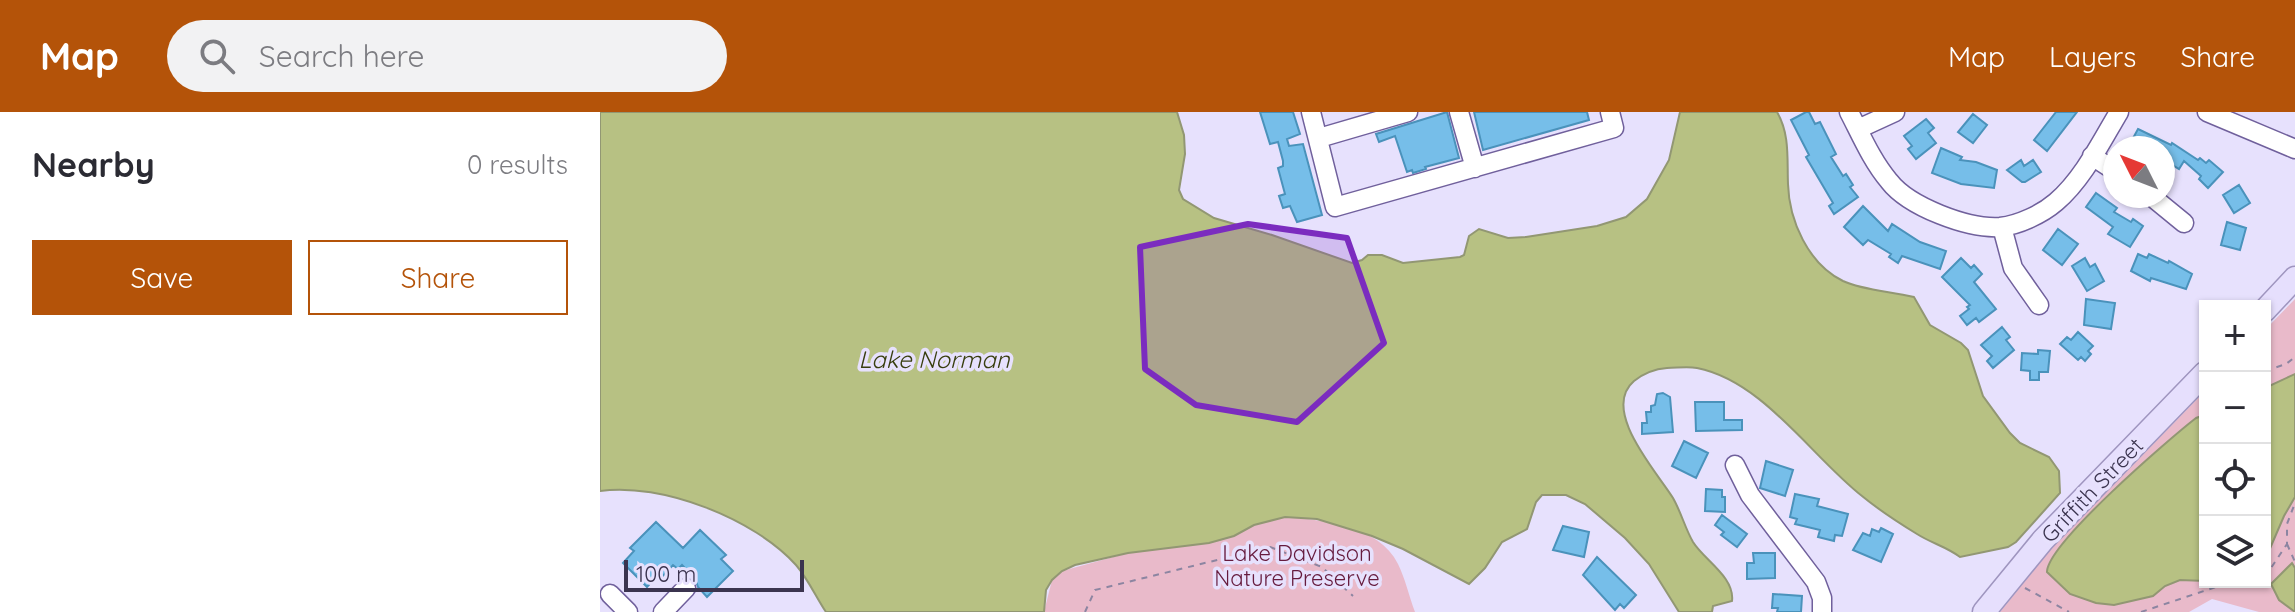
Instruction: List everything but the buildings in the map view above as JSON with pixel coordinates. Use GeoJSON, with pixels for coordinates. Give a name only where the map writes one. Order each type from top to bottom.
{"type":"FeatureCollection","features":[{"type":"Feature","properties":{"kind":"main road"},"geometry":{"type":"LineString","coordinates":[[2271,304],[2295,278]]}},
{"type":"Feature","properties":{"kind":"main road","name":"Griffith Street"},"geometry":{"type":"LineString","coordinates":[[1984,612],[2043,540],[2199,379]]}},
{"type":"Feature","properties":{"kind":"street"},"geometry":{"type":"LineString","coordinates":[[1311,112],[1335,207],[1475,168],[1612,120]]}},
{"type":"Feature","properties":{"kind":"street"},"geometry":{"type":"LineString","coordinates":[[1319,138],[1384,115],[1408,112]]}},
{"type":"Feature","properties":{"kind":"street"},"geometry":{"type":"LineString","coordinates":[[1459,112],[1475,168]]}},
{"type":"Feature","properties":{"kind":"street"},"geometry":{"type":"LineString","coordinates":[[1895,112],[1853,120],[1888,181],[1908,198],[1954,219],[2002,227],[2053,205],[2073,183],[2119,112]]}},
{"type":"Feature","properties":{"kind":"street"},"geometry":{"type":"LineString","coordinates":[[2207,112],[2295,149]]}},
{"type":"Feature","properties":{"kind":"street"},"geometry":{"type":"LineString","coordinates":[[2092,156],[2103,163]]}},
{"type":"Feature","properties":{"kind":"street"},"geometry":{"type":"LineString","coordinates":[[2166,208],[2184,223]]}},
{"type":"Feature","properties":{"kind":"street"},"geometry":{"type":"LineString","coordinates":[[2002,227],[2013,268],[2039,305]]}},
{"type":"Feature","properties":{"kind":"street"},"geometry":{"type":"LineString","coordinates":[[1735,465],[1750,495],[1816,582],[1822,598],[1822,612]]}},
{"type":"Feature","properties":{"kind":"street"},"geometry":{"type":"LineString","coordinates":[[663,612],[686,588]]}},
{"type":"Feature","properties":{"kind":"street"},"geometry":{"type":"LineString","coordinates":[[610,594],[628,612]]}},
{"type":"Feature","properties":{"kind":"path"},"geometry":{"type":"LineString","coordinates":[[2271,369],[2295,357]]}},
{"type":"Feature","properties":{"kind":"path"},"geometry":{"type":"LineString","coordinates":[[2295,503],[2287,524],[2287,544],[2295,562]]}},
{"type":"Feature","properties":{"kind":"path"},"geometry":{"type":"LineString","coordinates":[[2271,568],[2287,544]]}},
{"type":"Feature","properties":{"kind":"path"},"geometry":{"type":"LineString","coordinates":[[1085,612],[1095,590],[1270,547],[1322,567],[1353,596]]}},
{"type":"Feature","properties":{"kind":"path"},"geometry":{"type":"LineString","coordinates":[[2024,587],[2069,612]]}},
{"type":"Feature","properties":{"kind":"path"},"geometry":{"type":"LineString","coordinates":[[2141,612],[2213,588]]}},
{"type":"Feature","properties":{"kind":"highlighted area"},"geometry":{"type":"Polygon","coordinates":[[[1248,224],[1347,238],[1384,343],[1297,422],[1196,405],[1145,369],[1140,247],[1248,224]]]}},
{"type":"Feature","properties":{"kind":"green space"},"geometry":{"type":"Polygon","coordinates":[[[2295,299],[2295,612],[2259,612],[2212,599],[2189,612],[2000,612],[2052,548],[2199,397],[2199,588],[2271,588],[2271,324],[2295,299]]]}},
{"type":"Feature","properties":{"kind":"green space","name":"Lake Davidson Nature Preserve"},"geometry":{"type":"Polygon","coordinates":[[[1285,517],[1349,527],[1378,541],[1398,564],[1415,612],[1044,612],[1052,580],[1062,571],[1128,553],[1209,543],[1234,536],[1254,525],[1285,517]]]}},
{"type":"Feature","properties":{"kind":"water","name":"Lake Norman"},"geometry":{"type":"Polygon","coordinates":[[[600,112],[1177,112],[1184,135],[1185,154],[1179,190],[1183,199],[1214,218],[1352,263],[1368,255],[1382,255],[1403,263],[1460,257],[1464,255],[1469,236],[1479,229],[1508,238],[1526,237],[1597,226],[1626,217],[1647,199],[1669,160],[1680,112],[1777,112],[1786,138],[1792,212],[1810,252],[1820,264],[1843,281],[1914,297],[1930,325],[1968,350],[1983,396],[2010,433],[2020,443],[2049,457],[2059,471],[2060,493],[2016,542],[2008,547],[1960,557],[1917,534],[1869,501],[1765,404],[1743,388],[1697,368],[1667,368],[1649,372],[1634,381],[1625,393],[1624,408],[1635,441],[1673,498],[1693,542],[1729,584],[1732,601],[1713,606],[1712,612],[1679,612],[1649,564],[1625,538],[1585,504],[1566,495],[1542,495],[1536,502],[1527,529],[1502,542],[1485,568],[1469,584],[1372,536],[1317,519],[1285,517],[1254,525],[1234,536],[1209,543],[1128,553],[1075,565],[1052,580],[1046,590],[1044,612],[826,612],[796,565],[778,548],[732,519],[706,507],[651,492],[600,491],[600,112]]]}},
{"type":"Feature","properties":{"kind":"water"},"geometry":{"type":"Polygon","coordinates":[[[2295,374],[2295,497],[2271,546],[2271,444],[2271,385],[2295,374]]]}},
{"type":"Feature","properties":{"kind":"water"},"geometry":{"type":"Polygon","coordinates":[[[2199,417],[2199,581],[2180,580],[2165,586],[2153,596],[2114,605],[2096,603],[2070,594],[2047,572],[2052,558],[2087,517],[2199,417]]]}},
{"type":"Feature","properties":{"kind":"water"},"geometry":{"type":"Polygon","coordinates":[[[2292,563],[2295,568],[2295,612],[2279,600],[2271,584],[2292,563]]]}}]}
